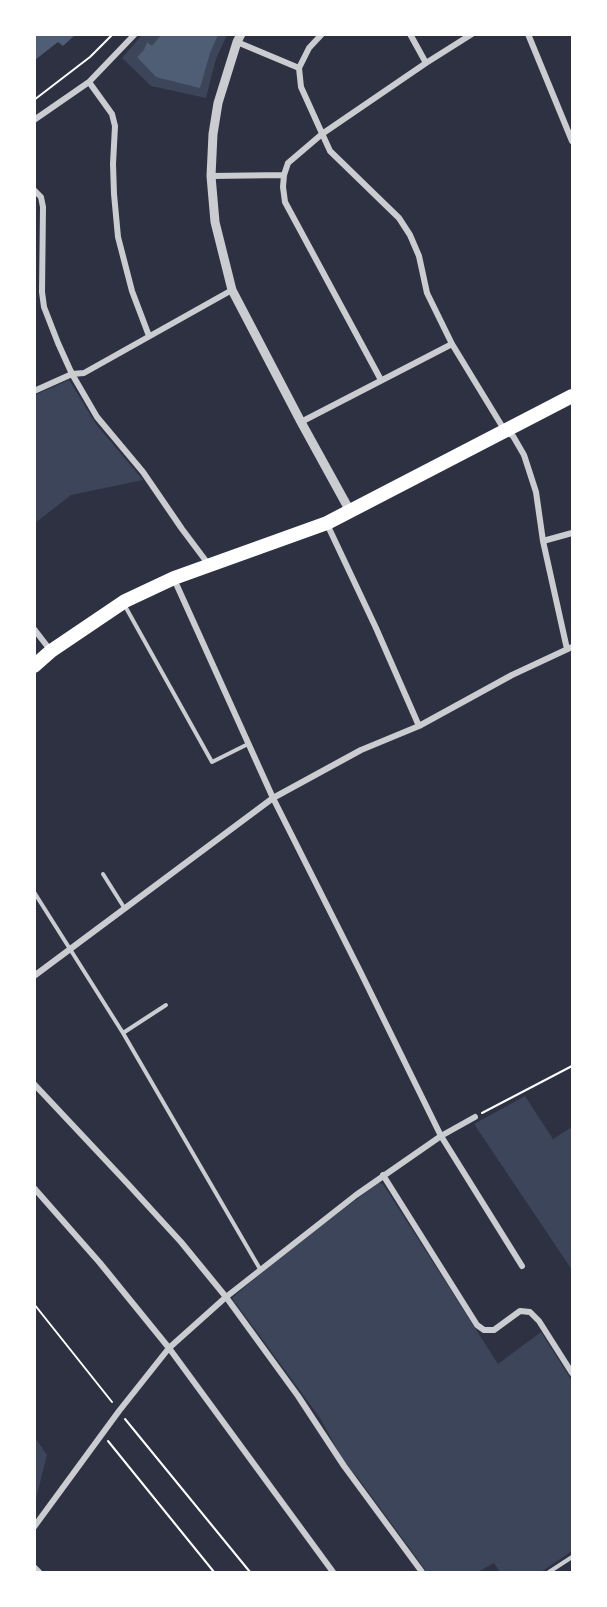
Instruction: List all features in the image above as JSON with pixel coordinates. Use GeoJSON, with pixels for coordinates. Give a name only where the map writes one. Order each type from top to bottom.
{"type":"FeatureCollection","features":[{"type":"Feature","properties":{"kind":"highway"},"geometry":{"type":"LineString","coordinates":[[34,666],[51,651],[123,602],[174,578],[327,523],[573,396]]}},
{"type":"Feature","properties":{"kind":"street"},"geometry":{"type":"LineString","coordinates":[[34,120],[89,82],[135,34]]}},
{"type":"Feature","properties":{"kind":"street"},"geometry":{"type":"LineString","coordinates":[[34,976],[273,798],[361,750],[418,726],[512,675],[570,648],[543,541],[536,492],[524,455],[513,436],[505,431],[452,344],[427,293],[419,256],[410,235],[399,218],[330,151],[301,87],[298,69],[309,48],[322,34]]}},
{"type":"Feature","properties":{"kind":"street"},"geometry":{"type":"LineString","coordinates":[[410,34],[426,63]]}},
{"type":"Feature","properties":{"kind":"street"},"geometry":{"type":"LineString","coordinates":[[381,380],[285,202],[284,175],[288,163],[322,134],[472,34]]}},
{"type":"Feature","properties":{"kind":"street"},"geometry":{"type":"LineString","coordinates":[[528,34],[573,141]]}},
{"type":"Feature","properties":{"kind":"street"},"geometry":{"type":"LineString","coordinates":[[298,69],[239,38],[218,103],[213,134],[211,176],[214,222],[232,290],[350,511]]}},
{"type":"Feature","properties":{"kind":"street"},"geometry":{"type":"LineString","coordinates":[[89,82],[112,114],[115,126],[113,164],[118,237],[132,291],[149,336]]}},
{"type":"Feature","properties":{"kind":"street"},"geometry":{"type":"LineString","coordinates":[[211,176],[284,175]]}},
{"type":"Feature","properties":{"kind":"street"},"geometry":{"type":"LineString","coordinates":[[34,190],[41,197],[43,207],[38,293],[72,374],[98,417],[143,472],[209,565]]}},
{"type":"Feature","properties":{"kind":"street"},"geometry":{"type":"LineString","coordinates":[[34,392],[72,374],[84,373],[232,290]]}},
{"type":"Feature","properties":{"kind":"street"},"geometry":{"type":"LineString","coordinates":[[301,422],[452,344]]}},
{"type":"Feature","properties":{"kind":"street"},"geometry":{"type":"LineString","coordinates":[[327,523],[418,726]]}},
{"type":"Feature","properties":{"kind":"street"},"geometry":{"type":"LineString","coordinates":[[543,541],[573,533]]}},
{"type":"Feature","properties":{"kind":"street"},"geometry":{"type":"LineString","coordinates":[[174,578],[273,798],[441,1136],[522,1266]]}},
{"type":"Feature","properties":{"kind":"street"},"geometry":{"type":"LineString","coordinates":[[34,629],[51,651]]}},
{"type":"Feature","properties":{"kind":"street"},"geometry":{"type":"LineString","coordinates":[[34,1084],[181,1242],[225,1296],[298,1396],[344,1466],[422,1572]]}},
{"type":"Feature","properties":{"kind":"street"},"geometry":{"type":"LineString","coordinates":[[34,1527],[119,1411],[169,1348],[225,1296],[383,1174],[475,1117]]}},
{"type":"Feature","properties":{"kind":"street"},"geometry":{"type":"LineString","coordinates":[[383,1174],[477,1325],[484,1330],[494,1330],[520,1311],[530,1312],[539,1320],[573,1372]]}},
{"type":"Feature","properties":{"kind":"street"},"geometry":{"type":"LineString","coordinates":[[34,1188],[100,1263],[169,1348],[333,1572]]}},
{"type":"Feature","properties":{"kind":"street"},"geometry":{"type":"LineString","coordinates":[[34,1567],[39,1572]]}},
{"type":"Feature","properties":{"kind":"lane"},"geometry":{"type":"LineString","coordinates":[[123,602],[212,762],[249,744]]}},
{"type":"Feature","properties":{"kind":"lane"},"geometry":{"type":"LineString","coordinates":[[103,874],[125,909]]}},
{"type":"Feature","properties":{"kind":"lane"},"geometry":{"type":"LineString","coordinates":[[34,892],[123,1033],[260,1269]]}},
{"type":"Feature","properties":{"kind":"lane"},"geometry":{"type":"LineString","coordinates":[[123,1033],[166,1005]]}},
{"type":"Feature","properties":{"kind":"lane"},"geometry":{"type":"LineString","coordinates":[[549,1572],[573,1557]]}},
{"type":"Feature","properties":{"kind":"path"},"geometry":{"type":"LineString","coordinates":[[34,100],[90,57],[113,34]]}},
{"type":"Feature","properties":{"kind":"path"},"geometry":{"type":"LineString","coordinates":[[475,1117],[573,1066]]}},
{"type":"Feature","properties":{"kind":"path"},"geometry":{"type":"LineString","coordinates":[[34,1304],[250,1572]]}},
{"type":"Feature","properties":{"kind":"path"},"geometry":{"type":"LineString","coordinates":[[102,1434],[214,1572]]}},
{"type":"Feature","properties":{"kind":"shaded area"},"geometry":{"type":"Polygon","coordinates":[[[35,34],[75,35],[63,46],[58,42],[35,60],[35,34]]]}},
{"type":"Feature","properties":{"kind":"shaded area"},"geometry":{"type":"Polygon","coordinates":[[[142,35],[227,35],[216,59],[206,98],[151,86],[122,58],[142,35]]]}},
{"type":"Feature","properties":{"kind":"shaded area"},"geometry":{"type":"Polygon","coordinates":[[[161,35],[218,35],[200,88],[156,77],[137,57],[144,50],[147,42],[152,46],[161,35]]]}},
{"type":"Feature","properties":{"kind":"shaded area"},"geometry":{"type":"Polygon","coordinates":[[[69,380],[96,424],[143,480],[71,495],[35,523],[35,395],[69,380]]]}},
{"type":"Feature","properties":{"kind":"shaded area"},"geometry":{"type":"Polygon","coordinates":[[[525,1096],[553,1139],[572,1127],[572,1270],[474,1124],[525,1096]]]}},
{"type":"Feature","properties":{"kind":"shaded area"},"geometry":{"type":"Polygon","coordinates":[[[379,1183],[383,1184],[498,1364],[541,1332],[572,1381],[572,1551],[541,1572],[500,1572],[494,1563],[478,1572],[427,1572],[358,1478],[345,1464],[320,1418],[232,1298],[293,1246],[379,1183]]]}},
{"type":"Feature","properties":{"kind":"shaded area"},"geometry":{"type":"Polygon","coordinates":[[[34,1436],[47,1455],[36,1499],[34,1498],[34,1436]]]}}]}
